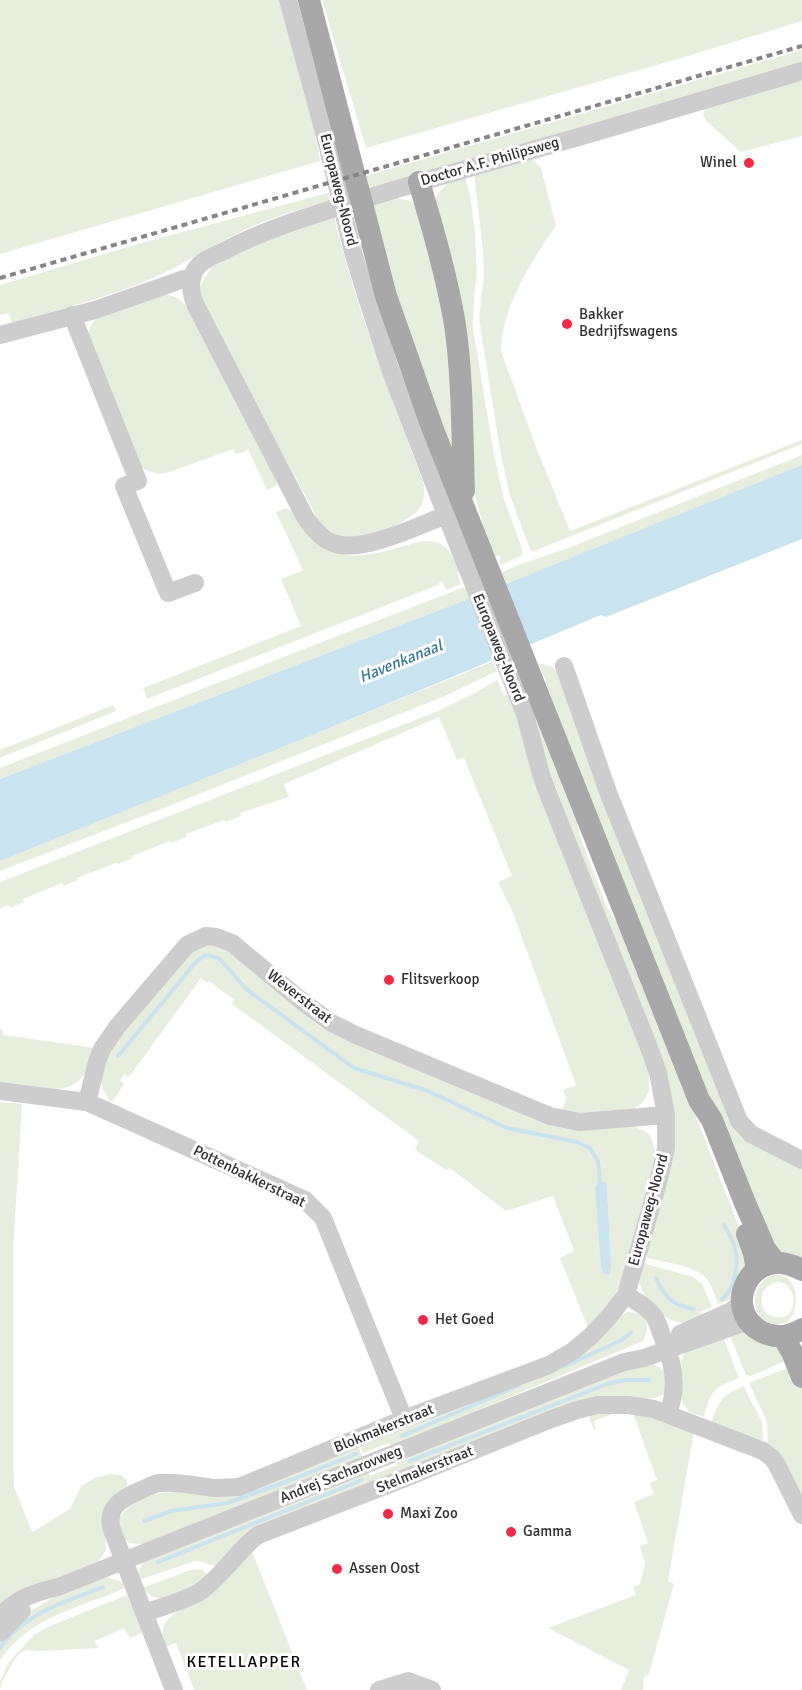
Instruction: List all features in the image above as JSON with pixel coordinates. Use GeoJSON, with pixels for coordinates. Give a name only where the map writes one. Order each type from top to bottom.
{"type":"FeatureCollection","features":[{"type":"Feature","properties":{"kind":"main road","name":"Europaweg-Noord"},"geometry":{"type":"LineString","coordinates":[[309,0],[335,137],[363,249],[386,296],[432,427],[455,512],[522,681],[699,1100],[703,1122],[754,1253],[766,1266]]}},
{"type":"Feature","properties":{"kind":"main road"},"geometry":{"type":"LineString","coordinates":[[419,182],[438,246],[455,328],[460,381],[455,512]]}},
{"type":"Feature","properties":{"kind":"main road"},"geometry":{"type":"LineString","coordinates":[[802,1270],[794,1265],[766,1266],[745,1284],[742,1303],[747,1318],[758,1330],[766,1334],[797,1332],[792,1352],[802,1377]]}},
{"type":"Feature","properties":{"kind":"street","name":"Europaweg-Noord"},"geometry":{"type":"LineString","coordinates":[[288,0],[335,137]]}},
{"type":"Feature","properties":{"kind":"street","name":"Doctor A.F. Philipsweg"},"geometry":{"type":"LineString","coordinates":[[192,279],[196,269],[202,263],[273,228],[419,182],[802,71]]}},
{"type":"Feature","properties":{"kind":"street"},"geometry":{"type":"LineString","coordinates":[[0,335],[95,310],[184,279],[192,279],[192,296],[196,306],[305,518],[315,531],[332,543],[349,546],[369,544],[455,512]]}},
{"type":"Feature","properties":{"kind":"street"},"geometry":{"type":"LineString","coordinates":[[72,315],[138,481],[124,486],[168,593],[195,583]]}},
{"type":"Feature","properties":{"kind":"street"},"geometry":{"type":"LineString","coordinates":[[564,666],[608,792],[739,1121],[751,1134],[802,1160]]}},
{"type":"Feature","properties":{"kind":"street","name":"Europaweg-Noord"},"geometry":{"type":"LineString","coordinates":[[522,681],[525,714],[541,774],[650,1050],[658,1073],[666,1115],[666,1148],[626,1294]]}},
{"type":"Feature","properties":{"kind":"street","name":"Weverstraat"},"geometry":{"type":"LineString","coordinates":[[87,1102],[102,1049],[117,1027],[187,945],[207,936],[232,943],[330,1022],[550,1116],[579,1122],[666,1115]]}},
{"type":"Feature","properties":{"kind":"street","name":"Pottenbakkerstraat"},"geometry":{"type":"LineString","coordinates":[[0,1091],[87,1102],[305,1200],[323,1218],[404,1419]]}},
{"type":"Feature","properties":{"kind":"street"},"geometry":{"type":"LineString","coordinates":[[626,1294],[655,1317],[666,1345],[674,1371],[673,1401],[668,1413]]}},
{"type":"Feature","properties":{"kind":"street","name":"Blokmakerstraat"},"geometry":{"type":"LineString","coordinates":[[123,1561],[110,1522],[112,1511],[129,1495],[158,1483],[218,1488],[239,1487],[404,1419],[549,1365],[573,1351],[597,1330],[626,1294]]}},
{"type":"Feature","properties":{"kind":"street","name":"Andrej Sacharovweg"},"geometry":{"type":"LineString","coordinates":[[666,1345],[742,1303]]}},
{"type":"Feature","properties":{"kind":"street","name":"Andrej Sacharovweg"},"geometry":{"type":"LineString","coordinates":[[0,1616],[33,1593],[58,1587],[624,1362],[639,1351],[740,1324],[751,1324]]}},
{"type":"Feature","properties":{"kind":"street","name":"Stelmakerstraat"},"geometry":{"type":"LineString","coordinates":[[144,1613],[199,1593],[219,1576],[258,1535],[588,1406],[614,1404],[641,1406],[668,1413],[767,1454],[781,1472],[802,1515]]}},
{"type":"Feature","properties":{"kind":"street"},"geometry":{"type":"LineString","coordinates":[[123,1561],[174,1690]]}},
{"type":"Feature","properties":{"kind":"street","name":"Andrej Sacharovweg"},"geometry":{"type":"LineString","coordinates":[[0,1633],[20,1613],[58,1587]]}},
{"type":"Feature","properties":{"kind":"street"},"geometry":{"type":"LineString","coordinates":[[379,1690],[408,1680],[432,1690]]}},
{"type":"Feature","properties":{"kind":"green space"},"geometry":{"type":"Polygon","coordinates":[[[0,0],[279,0],[315,133],[320,161],[0,254],[0,0]]]}},
{"type":"Feature","properties":{"kind":"green space"},"geometry":{"type":"Polygon","coordinates":[[[322,0],[802,0],[802,21],[685,57],[366,148],[322,0]]]}},
{"type":"Feature","properties":{"kind":"green space"},"geometry":{"type":"Polygon","coordinates":[[[802,50],[802,63],[473,158],[369,191],[365,176],[802,50]]]}},
{"type":"Feature","properties":{"kind":"green space"},"geometry":{"type":"Polygon","coordinates":[[[802,80],[802,136],[741,152],[705,120],[703,115],[705,108],[802,80]]]}},
{"type":"Feature","properties":{"kind":"green space"},"geometry":{"type":"Polygon","coordinates":[[[526,159],[533,160],[541,168],[556,226],[528,269],[512,302],[502,336],[501,351],[570,531],[802,440],[802,444],[533,552],[530,549],[506,479],[479,318],[484,275],[474,174],[526,159]]]}},
{"type":"Feature","properties":{"kind":"green space"},"geometry":{"type":"Polygon","coordinates":[[[465,176],[475,233],[477,273],[473,328],[494,455],[504,499],[522,549],[522,555],[501,565],[499,555],[492,558],[472,484],[434,205],[445,186],[465,176]]]}},
{"type":"Feature","properties":{"kind":"green space"},"geometry":{"type":"Polygon","coordinates":[[[328,193],[330,201],[253,226],[171,270],[134,286],[12,323],[9,313],[0,315],[0,285],[134,245],[328,193]]]}},
{"type":"Feature","properties":{"kind":"green space"},"geometry":{"type":"Polygon","coordinates":[[[397,198],[410,201],[417,207],[441,280],[458,467],[405,325],[373,204],[397,198]]]}},
{"type":"Feature","properties":{"kind":"green space"},"geometry":{"type":"Polygon","coordinates":[[[334,216],[363,318],[424,484],[422,504],[413,515],[386,530],[358,539],[338,535],[319,521],[225,346],[201,299],[200,290],[202,282],[212,267],[271,237],[334,216]]]}},
{"type":"Feature","properties":{"kind":"green space"},"geometry":{"type":"Polygon","coordinates":[[[162,294],[182,301],[187,307],[277,480],[276,486],[267,490],[248,449],[236,454],[233,449],[170,472],[158,474],[140,468],[88,335],[96,318],[162,294]]]}},
{"type":"Feature","properties":{"kind":"green space"},"geometry":{"type":"Polygon","coordinates":[[[802,455],[802,465],[504,585],[500,573],[516,566],[568,548],[802,455]]]}},
{"type":"Feature","properties":{"kind":"green space"},"geometry":{"type":"Polygon","coordinates":[[[286,508],[293,512],[328,547],[342,555],[364,555],[422,541],[436,542],[446,548],[454,558],[461,584],[446,590],[442,580],[438,585],[147,699],[143,688],[301,626],[281,579],[303,570],[276,512],[286,508]]]}},
{"type":"Feature","properties":{"kind":"green space"},"geometry":{"type":"Polygon","coordinates":[[[467,586],[471,598],[0,779],[0,768],[467,586]]]}},
{"type":"Feature","properties":{"kind":"green space"},"geometry":{"type":"Polygon","coordinates":[[[493,661],[497,671],[445,696],[0,871],[0,861],[493,661]]]}},
{"type":"Feature","properties":{"kind":"green space"},"geometry":{"type":"Polygon","coordinates":[[[539,663],[552,667],[561,675],[727,1112],[802,1168],[802,1263],[781,1254],[764,1236],[577,770],[539,663]]]}},
{"type":"Feature","properties":{"kind":"green space"},"geometry":{"type":"Polygon","coordinates":[[[497,680],[504,696],[509,694],[649,1072],[649,1091],[643,1102],[634,1109],[578,1113],[562,1111],[566,1098],[563,1090],[576,1085],[513,913],[498,882],[512,876],[464,758],[457,760],[439,717],[284,784],[289,797],[240,813],[241,816],[226,822],[224,820],[186,834],[186,837],[172,843],[170,841],[132,856],[131,859],[77,878],[78,880],[64,886],[62,883],[23,899],[24,902],[10,908],[8,905],[0,909],[0,882],[438,711],[497,680]]]}},
{"type":"Feature","properties":{"kind":"green space"},"geometry":{"type":"Polygon","coordinates":[[[529,690],[572,799],[581,839],[607,907],[627,939],[746,1245],[748,1262],[731,1302],[729,1300],[718,1304],[706,1278],[695,1270],[648,1258],[646,1254],[674,1126],[543,751],[529,690]]]}},
{"type":"Feature","properties":{"kind":"green space"},"geometry":{"type":"Polygon","coordinates":[[[113,705],[116,711],[0,758],[0,750],[113,705]]]}},
{"type":"Feature","properties":{"kind":"green space"},"geometry":{"type":"Polygon","coordinates":[[[204,945],[226,947],[319,1026],[332,1033],[544,1122],[634,1126],[649,1134],[655,1150],[652,1176],[621,1283],[614,1297],[588,1328],[560,1258],[574,1251],[553,1196],[506,1211],[450,1168],[446,1170],[415,1150],[419,1141],[232,1004],[234,1000],[209,981],[207,983],[201,978],[129,1077],[124,1074],[120,1081],[124,1084],[113,1101],[110,1101],[103,1090],[101,1080],[111,1046],[188,954],[204,945]],[[599,1182],[595,1187],[611,1272],[607,1186],[599,1182]]]}},
{"type":"Feature","properties":{"kind":"green space"},"geometry":{"type":"Polygon","coordinates":[[[0,1027],[4,1035],[95,1048],[83,1076],[79,1081],[67,1087],[58,1089],[0,1082],[0,1027]]]}},
{"type":"Feature","properties":{"kind":"green space"},"geometry":{"type":"Polygon","coordinates":[[[0,1102],[22,1104],[13,1251],[14,1486],[32,1532],[70,1509],[81,1486],[95,1478],[110,1474],[121,1475],[127,1481],[127,1487],[117,1493],[103,1514],[106,1550],[99,1561],[49,1581],[0,1609],[0,1102]]]}},
{"type":"Feature","properties":{"kind":"green space"},"geometry":{"type":"Polygon","coordinates":[[[643,1263],[693,1277],[702,1284],[712,1307],[700,1312],[702,1317],[687,1322],[678,1322],[665,1317],[642,1291],[639,1277],[643,1263]]]}},
{"type":"Feature","properties":{"kind":"green space"},"geometry":{"type":"Polygon","coordinates":[[[773,1275],[783,1276],[794,1287],[796,1305],[789,1321],[772,1324],[758,1314],[755,1297],[764,1280],[773,1275]],[[777,1282],[764,1291],[762,1304],[767,1314],[778,1318],[786,1316],[791,1311],[793,1297],[785,1284],[777,1282]]]}},
{"type":"Feature","properties":{"kind":"green space"},"geometry":{"type":"Polygon","coordinates":[[[627,1312],[639,1315],[646,1320],[647,1329],[643,1341],[391,1447],[389,1443],[363,1453],[360,1445],[559,1366],[627,1312]]]}},
{"type":"Feature","properties":{"kind":"green space"},"geometry":{"type":"Polygon","coordinates":[[[743,1332],[772,1340],[785,1361],[751,1376],[746,1375],[730,1336],[743,1332]]]}},
{"type":"Feature","properties":{"kind":"green space"},"geometry":{"type":"Polygon","coordinates":[[[724,1339],[739,1378],[714,1391],[704,1417],[690,1412],[681,1397],[683,1380],[681,1361],[684,1354],[690,1349],[724,1339]]]}},
{"type":"Feature","properties":{"kind":"green space"},"geometry":{"type":"Polygon","coordinates":[[[651,1364],[660,1367],[667,1375],[665,1393],[660,1396],[646,1399],[608,1396],[253,1530],[217,1566],[195,1561],[138,1580],[139,1571],[144,1562],[368,1472],[370,1476],[397,1465],[396,1460],[635,1366],[651,1364]]]}},
{"type":"Feature","properties":{"kind":"green space"},"geometry":{"type":"Polygon","coordinates":[[[788,1368],[802,1386],[802,1497],[784,1460],[768,1445],[767,1422],[749,1383],[788,1368]]]}},
{"type":"Feature","properties":{"kind":"green space"},"geometry":{"type":"Polygon","coordinates":[[[744,1386],[762,1422],[763,1438],[761,1441],[712,1423],[723,1398],[744,1386]]]}},
{"type":"Feature","properties":{"kind":"green space"},"geometry":{"type":"Polygon","coordinates":[[[621,1410],[648,1414],[694,1431],[668,1581],[674,1584],[649,1674],[644,1677],[643,1690],[621,1690],[629,1670],[548,1628],[636,1595],[633,1587],[640,1584],[645,1563],[640,1546],[648,1543],[634,1502],[654,1494],[650,1483],[657,1480],[633,1413],[621,1411],[594,1421],[596,1429],[594,1430],[589,1418],[592,1413],[621,1410]]]}},
{"type":"Feature","properties":{"kind":"green space"},"geometry":{"type":"Polygon","coordinates":[[[358,1446],[363,1458],[144,1545],[129,1543],[121,1536],[119,1519],[132,1505],[147,1496],[183,1492],[358,1446]]]}},
{"type":"Feature","properties":{"kind":"green space"},"geometry":{"type":"Polygon","coordinates":[[[252,1551],[307,1690],[194,1690],[176,1643],[165,1647],[163,1634],[165,1625],[177,1612],[213,1593],[252,1551]]]}},
{"type":"Feature","properties":{"kind":"green space"},"geometry":{"type":"Polygon","coordinates":[[[191,1570],[203,1570],[207,1576],[198,1586],[161,1599],[151,1596],[142,1588],[191,1570]]]}},
{"type":"Feature","properties":{"kind":"green space"},"geometry":{"type":"Polygon","coordinates":[[[105,1577],[118,1580],[124,1584],[124,1588],[40,1624],[9,1648],[0,1660],[0,1640],[19,1619],[55,1597],[105,1577]]]}},
{"type":"Feature","properties":{"kind":"green space"},"geometry":{"type":"Polygon","coordinates":[[[127,1595],[143,1632],[130,1638],[124,1628],[95,1641],[98,1648],[21,1652],[3,1680],[0,1690],[0,1681],[9,1662],[34,1635],[50,1626],[127,1595]]]}},
{"type":"Feature","properties":{"kind":"water","name":"Havenkanaal"},"geometry":{"type":"Polygon","coordinates":[[[802,465],[802,539],[606,617],[601,615],[0,861],[0,779],[471,598],[802,465]]]}},
{"type":"Feature","properties":{"kind":"water"},"geometry":{"type":"Polygon","coordinates":[[[599,1182],[605,1182],[607,1186],[611,1267],[609,1275],[603,1273],[601,1267],[595,1187],[599,1182]]]}},
{"type":"Feature","properties":{"kind":"waterway"},"geometry":{"type":"LineString","coordinates":[[118,1056],[196,962],[205,955],[211,956],[220,959],[246,989],[354,1068],[428,1091],[507,1128],[577,1142],[590,1148],[598,1161],[600,1182]]}},
{"type":"Feature","properties":{"kind":"waterway"},"geometry":{"type":"LineString","coordinates":[[722,1299],[733,1283],[736,1261],[734,1245],[724,1225]]}},
{"type":"Feature","properties":{"kind":"waterway"},"geometry":{"type":"LineString","coordinates":[[656,1278],[670,1300],[694,1309]]}},
{"type":"Feature","properties":{"kind":"waterway"},"geometry":{"type":"LineString","coordinates":[[563,1367],[620,1341],[631,1333]]}},
{"type":"Feature","properties":{"kind":"waterway"},"geometry":{"type":"LineString","coordinates":[[410,1461],[607,1384],[625,1380],[649,1380]]}},
{"type":"Feature","properties":{"kind":"waterway"},"geometry":{"type":"LineString","coordinates":[[402,1436],[520,1385]]}},
{"type":"Feature","properties":{"kind":"waterway"},"geometry":{"type":"LineString","coordinates":[[144,1521],[171,1511],[227,1503],[356,1454]]}},
{"type":"Feature","properties":{"kind":"waterway"},"geometry":{"type":"LineString","coordinates":[[158,1562],[362,1480]]}},
{"type":"Feature","properties":{"kind":"waterway"},"geometry":{"type":"LineString","coordinates":[[0,1648],[10,1636],[33,1617],[60,1603],[103,1587]]}},
{"type":"Feature","properties":{"kind":"railway"},"geometry":{"type":"LineString","coordinates":[[0,278],[802,46]]}},
{"type":"Feature","properties":{"kind":"place","name":"Winel"},"geometry":{"type":"Point","coordinates":[749,163]}},
{"type":"Feature","properties":{"kind":"place","name":"Bakker Bedrijfswagens"},"geometry":{"type":"Point","coordinates":[567,324]}},
{"type":"Feature","properties":{"kind":"place","name":"Flitsverkoop"},"geometry":{"type":"Point","coordinates":[389,980]}},
{"type":"Feature","properties":{"kind":"place","name":"Het Goed"},"geometry":{"type":"Point","coordinates":[423,1320]}},
{"type":"Feature","properties":{"kind":"place","name":"Maxi Zoo"},"geometry":{"type":"Point","coordinates":[388,1514]}},
{"type":"Feature","properties":{"kind":"place","name":"Gamma"},"geometry":{"type":"Point","coordinates":[511,1532]}},
{"type":"Feature","properties":{"kind":"place","name":"Assen Oost"},"geometry":{"type":"Point","coordinates":[337,1569]}},
{"type":"Feature","properties":{"kind":"district","name":"KETELLAPPER"},"geometry":{"type":"Point","coordinates":[244,1663]}}]}
